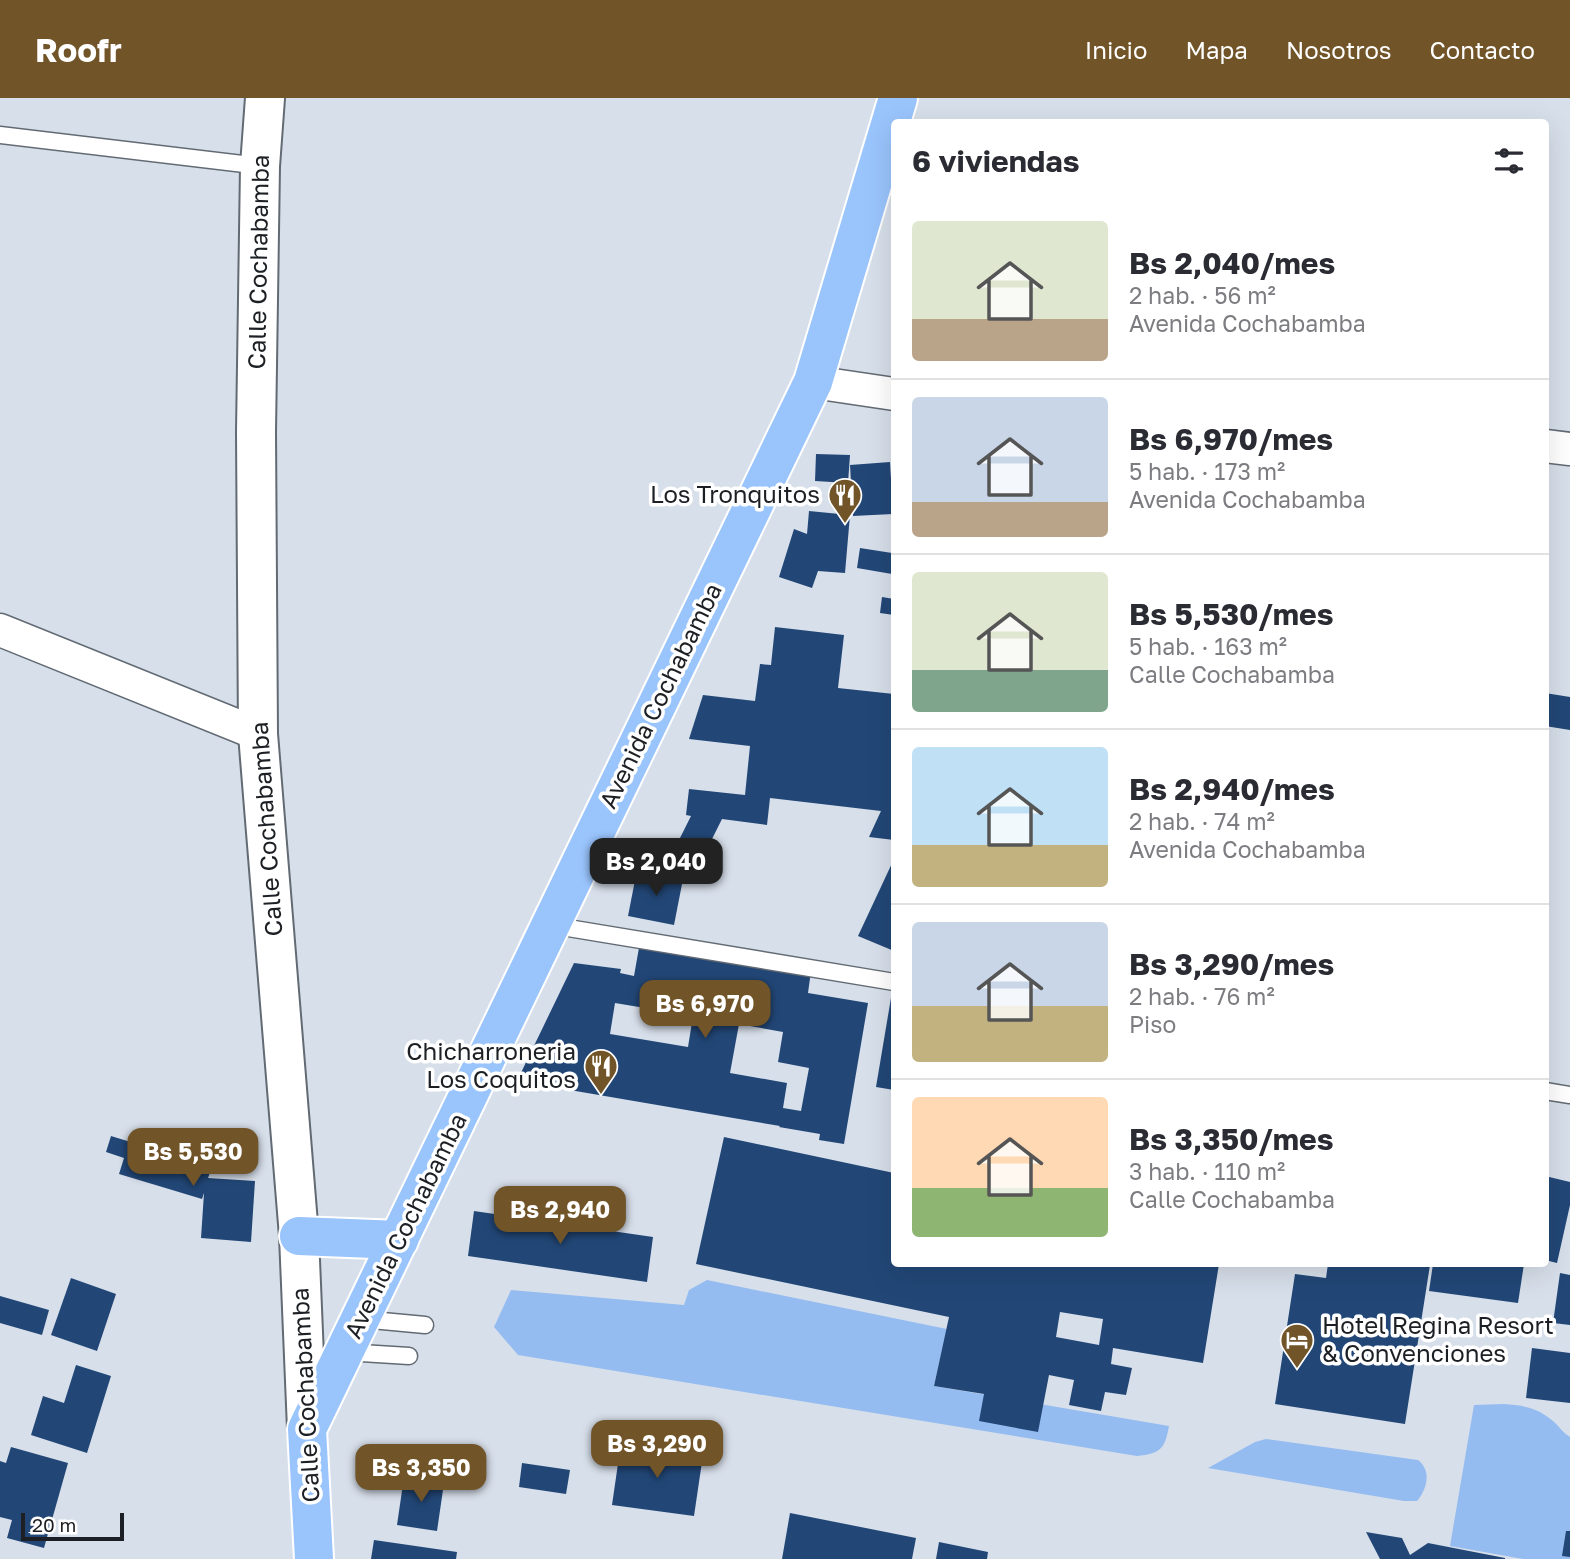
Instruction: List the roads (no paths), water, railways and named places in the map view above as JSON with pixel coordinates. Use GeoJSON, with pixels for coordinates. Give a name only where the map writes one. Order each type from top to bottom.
{"type":"FeatureCollection","features":[{"type":"Feature","properties":{"kind":"main road","name":"Avenida Cochabamba"},"geometry":{"type":"LineString","coordinates":[[892,119],[898,98]]}},
{"type":"Feature","properties":{"kind":"main road","name":"Avenida Cochabamba"},"geometry":{"type":"LineString","coordinates":[[307,1429],[813,382],[891,121]]}},
{"type":"Feature","properties":{"kind":"main road"},"geometry":{"type":"LineString","coordinates":[[299,1236],[399,1240]]}},
{"type":"Feature","properties":{"kind":"main road","name":"Calle Cochabamba"},"geometry":{"type":"LineString","coordinates":[[307,1429],[314,1559]]}},
{"type":"Feature","properties":{"kind":"street","name":"Calle Cochabamba"},"geometry":{"type":"LineString","coordinates":[[265,98],[260,166],[256,432],[258,734],[299,1236],[307,1429]]}},
{"type":"Feature","properties":{"kind":"street"},"geometry":{"type":"LineString","coordinates":[[813,382],[891,394]]}},
{"type":"Feature","properties":{"kind":"street"},"geometry":{"type":"LineString","coordinates":[[1549,446],[1570,449]]}},
{"type":"Feature","properties":{"kind":"street"},"geometry":{"type":"LineString","coordinates":[[0,629],[258,734]]}},
{"type":"Feature","properties":{"kind":"lane"},"geometry":{"type":"LineString","coordinates":[[0,135],[260,166]]}},
{"type":"Feature","properties":{"kind":"lane"},"geometry":{"type":"LineString","coordinates":[[550,925],[891,982]]}},
{"type":"Feature","properties":{"kind":"lane"},"geometry":{"type":"LineString","coordinates":[[1549,1092],[1570,1095]]}},
{"type":"Feature","properties":{"kind":"lane"},"geometry":{"type":"LineString","coordinates":[[352,1336],[425,1325]]}},
{"type":"Feature","properties":{"kind":"lane"},"geometry":{"type":"LineString","coordinates":[[352,1336],[409,1356]]}},
{"type":"Feature","properties":{"kind":"place","name":"Los Tronquitos"},"geometry":{"type":"Point","coordinates":[845,525]}},
{"type":"Feature","properties":{"kind":"place","name":"Chicharroneria Los Coquitos"},"geometry":{"type":"Point","coordinates":[601,1096]}},
{"type":"Feature","properties":{"kind":"place","name":"Hotel Regina Resort & Convenciones"},"geometry":{"type":"Point","coordinates":[1297,1370]}}]}
